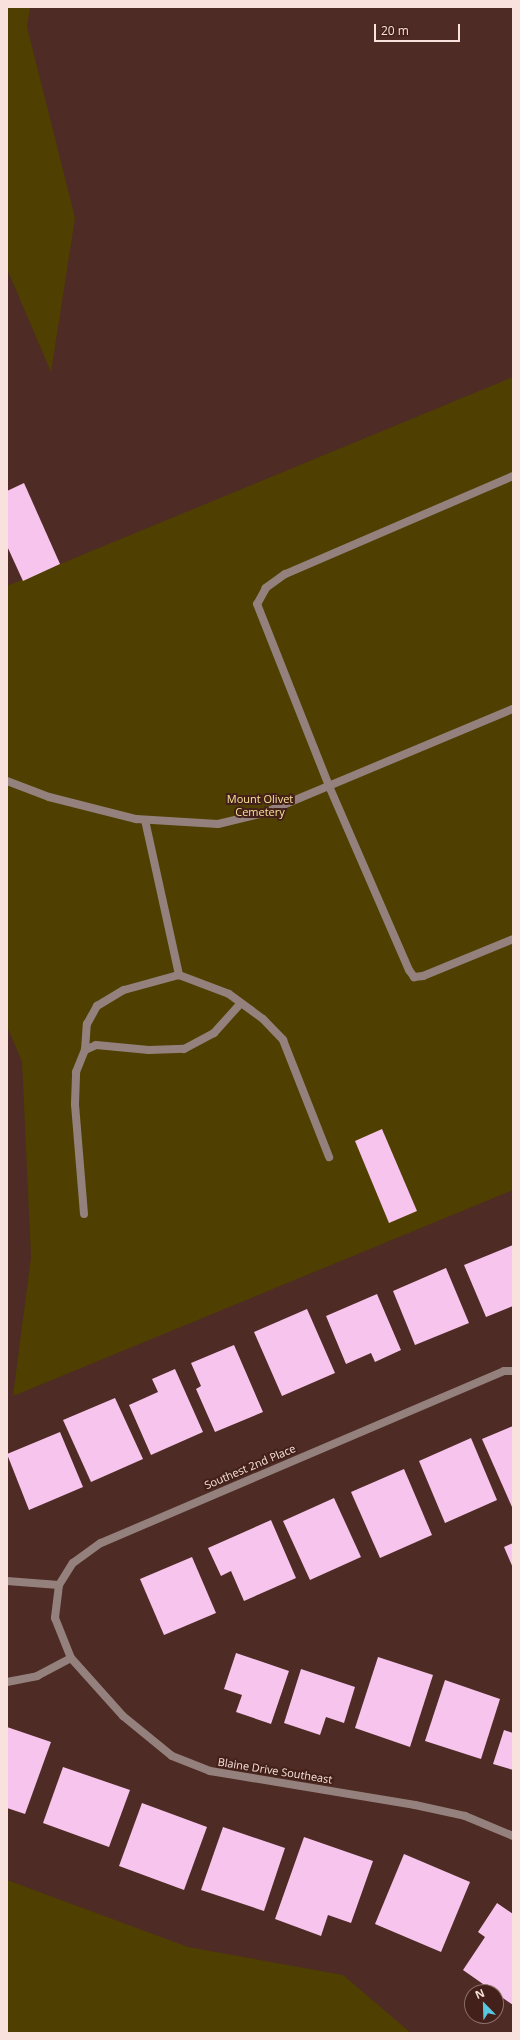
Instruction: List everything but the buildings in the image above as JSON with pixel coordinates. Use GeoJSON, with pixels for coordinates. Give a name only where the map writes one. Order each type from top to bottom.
{"type":"FeatureCollection","features":[{"type":"Feature","properties":{"kind":"street"},"geometry":{"type":"LineString","coordinates":[[513,476],[286,574],[260,596],[257,604],[329,786],[414,977],[513,939]]}},
{"type":"Feature","properties":{"kind":"street"},"geometry":{"type":"LineString","coordinates":[[7,781],[49,797],[145,820],[218,824],[264,813],[513,709]]}},
{"type":"Feature","properties":{"kind":"street"},"geometry":{"type":"LineString","coordinates":[[145,820],[179,975]]}},
{"type":"Feature","properties":{"kind":"street"},"geometry":{"type":"LineString","coordinates":[[84,1214],[75,1104],[76,1072],[85,1050],[87,1024],[97,1006],[124,990],[179,975],[229,994],[283,1040],[329,1157]]}},
{"type":"Feature","properties":{"kind":"street"},"geometry":{"type":"LineString","coordinates":[[85,1050],[96,1045],[149,1050],[184,1049],[214,1033],[241,1003]]}},
{"type":"Feature","properties":{"kind":"street","name":"Southest 2nd Place"},"geometry":{"type":"LineString","coordinates":[[59,1585],[73,1563],[100,1543],[504,1371],[513,1371]]}},
{"type":"Feature","properties":{"kind":"street"},"geometry":{"type":"LineString","coordinates":[[7,1582],[59,1585]]}},
{"type":"Feature","properties":{"kind":"street","name":"Blaine Drive Southeast"},"geometry":{"type":"LineString","coordinates":[[59,1585],[55,1618],[71,1658],[123,1716],[172,1756],[210,1771],[415,1805],[465,1816],[513,1836]]}},
{"type":"Feature","properties":{"kind":"street"},"geometry":{"type":"LineString","coordinates":[[7,1682],[37,1676],[71,1658]]}},
{"type":"Feature","properties":{"kind":"green space"},"geometry":{"type":"Polygon","coordinates":[[[7,7],[30,7],[27,27],[75,218],[51,372],[7,269],[7,7]]]}},
{"type":"Feature","properties":{"kind":"green space","name":"Mount Olivet Cemetery"},"geometry":{"type":"Polygon","coordinates":[[[513,377],[513,1190],[13,1396],[31,1257],[22,1062],[7,1026],[7,586],[513,377]]]}},
{"type":"Feature","properties":{"kind":"green space"},"geometry":{"type":"Polygon","coordinates":[[[7,1880],[188,1947],[343,1975],[411,2033],[7,2033],[7,1880]]]}}]}
